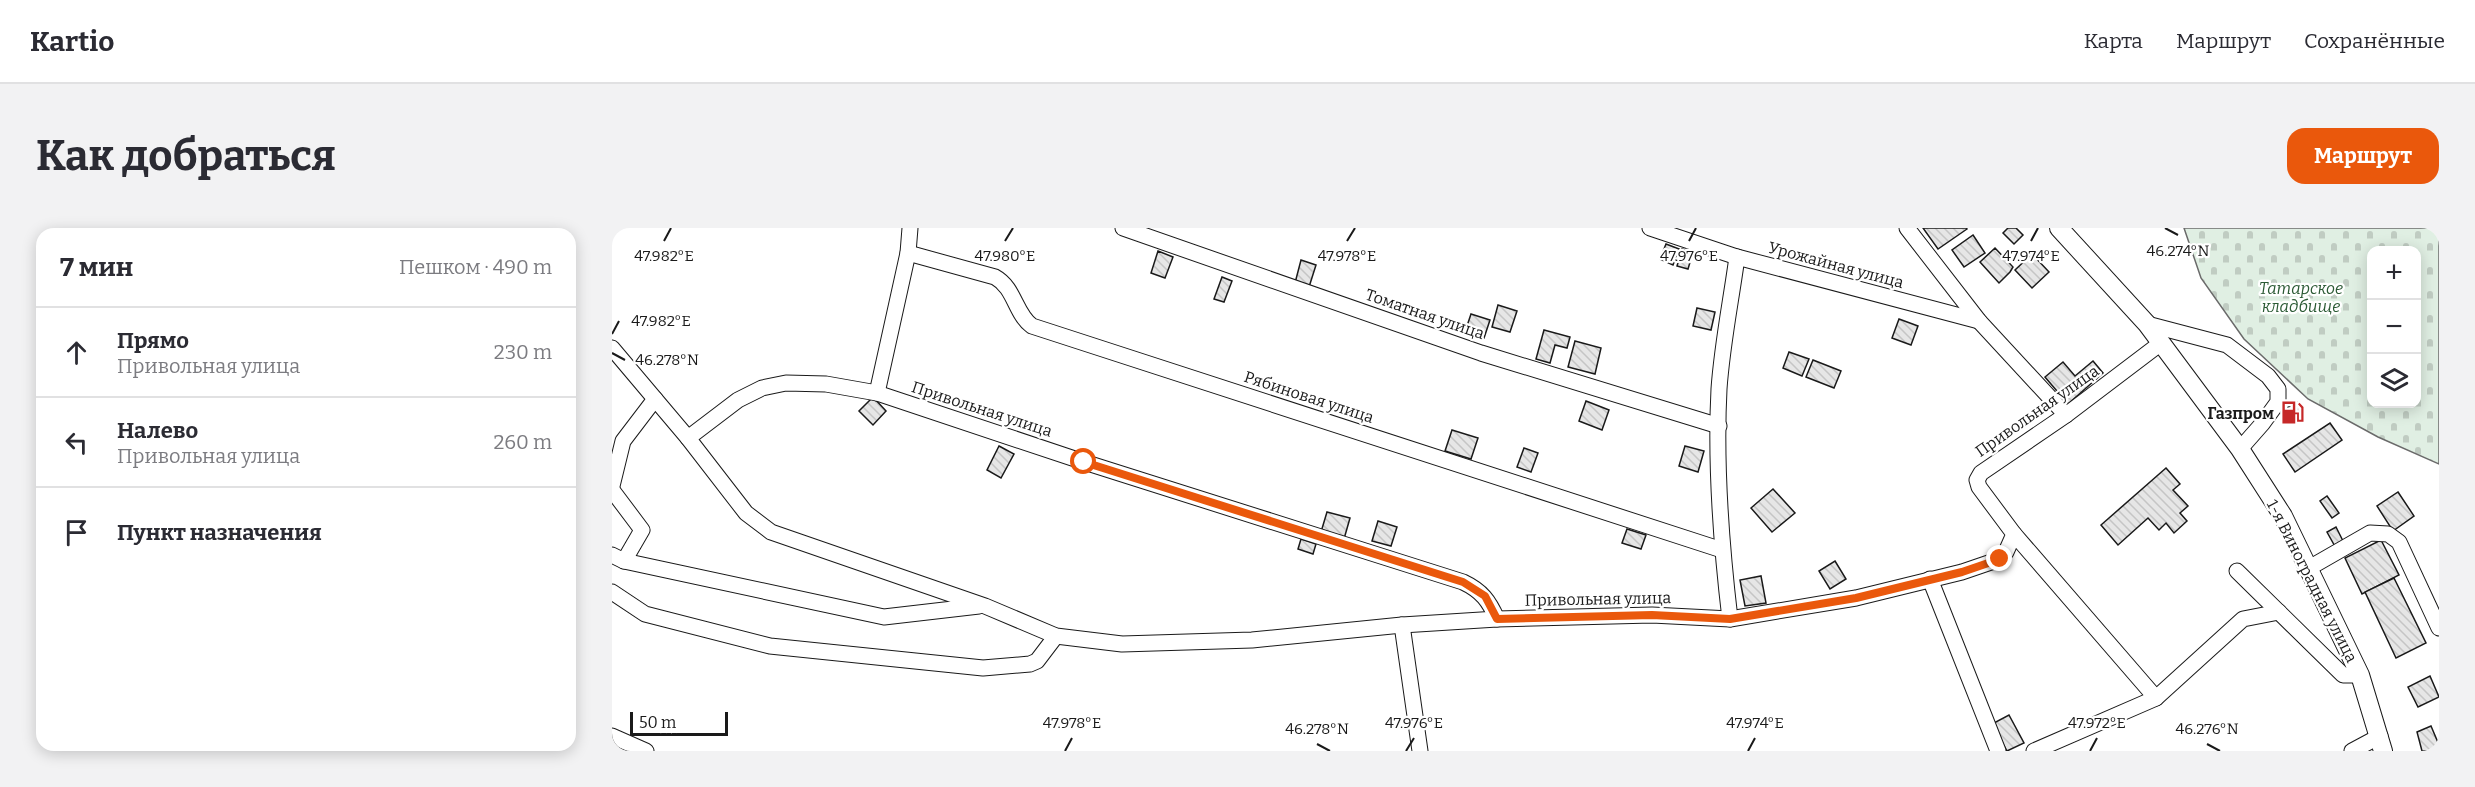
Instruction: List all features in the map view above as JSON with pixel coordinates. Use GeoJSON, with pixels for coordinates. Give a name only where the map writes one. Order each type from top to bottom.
{"type":"FeatureCollection","features":[{"type":"Feature","properties":{"kind":"main road","name":"1-я Виноградная улица"},"geometry":{"type":"LineString","coordinates":[[2059,228],[2147,324],[2240,449],[2283,516],[2360,675],[2382,744]]}},
{"type":"Feature","properties":{"kind":"street"},"geometry":{"type":"LineString","coordinates":[[877,393],[908,253],[910,228]]}},
{"type":"Feature","properties":{"kind":"street","name":"Томатная улица"},"geometry":{"type":"LineString","coordinates":[[1123,228],[1481,353],[1719,426]]}},
{"type":"Feature","properties":{"kind":"street","name":"Урожайная улица"},"geometry":{"type":"LineString","coordinates":[[1650,228],[1737,257],[1979,321]]}},
{"type":"Feature","properties":{"kind":"street"},"geometry":{"type":"LineString","coordinates":[[1907,228],[1979,321],[2066,415]]}},
{"type":"Feature","properties":{"kind":"street","name":"Рябиновая улица"},"geometry":{"type":"LineString","coordinates":[[908,253],[995,277],[1005,284],[1024,319],[1032,326],[1722,550]]}},
{"type":"Feature","properties":{"kind":"street"},"geometry":{"type":"LineString","coordinates":[[1730,619],[1722,550],[1719,388],[1737,257]]}},
{"type":"Feature","properties":{"kind":"street"},"geometry":{"type":"LineString","coordinates":[[2147,324],[2227,345],[2268,376],[2278,389],[2277,402],[2262,424],[2240,449]]}},
{"type":"Feature","properties":{"kind":"street","name":"Привольная улица"},"geometry":{"type":"LineString","coordinates":[[688,438],[738,400],[762,388],[786,383],[826,384],[877,393],[1084,462],[1463,582],[1485,596],[1497,619],[1652,615],[1730,619],[1856,598],[2000,559],[2006,552],[2014,534],[1984,495],[1977,480],[1986,468],[2066,415],[2161,343]]}},
{"type":"Feature","properties":{"kind":"street"},"geometry":{"type":"LineString","coordinates":[[612,348],[688,438],[746,513],[771,532],[985,606],[1056,636],[1122,644],[1252,640],[1402,625],[1497,619]]}},
{"type":"Feature","properties":{"kind":"street"},"geometry":{"type":"LineString","coordinates":[[655,399],[623,441],[612,488],[642,530],[618,558],[884,617],[985,606]]}},
{"type":"Feature","properties":{"kind":"street"},"geometry":{"type":"LineString","coordinates":[[2309,568],[2370,533],[2388,534],[2399,542],[2439,627]]}},
{"type":"Feature","properties":{"kind":"street"},"geometry":{"type":"LineString","coordinates":[[2014,534],[2156,698]]}},
{"type":"Feature","properties":{"kind":"street"},"geometry":{"type":"LineString","coordinates":[[2237,571],[2343,675],[2360,675]]}},
{"type":"Feature","properties":{"kind":"street"},"geometry":{"type":"LineString","coordinates":[[1930,579],[1998,751]]}},
{"type":"Feature","properties":{"kind":"street"},"geometry":{"type":"LineString","coordinates":[[612,592],[645,614],[770,646],[983,668],[1030,664],[1037,661],[1056,636]]}},
{"type":"Feature","properties":{"kind":"street"},"geometry":{"type":"LineString","coordinates":[[2034,751],[2156,698],[2242,619],[2279,612]]}},
{"type":"Feature","properties":{"kind":"street"},"geometry":{"type":"LineString","coordinates":[[1402,625],[1420,751]]}},
{"type":"Feature","properties":{"kind":"street"},"geometry":{"type":"LineString","coordinates":[[612,736],[646,751]]}},
{"type":"Feature","properties":{"kind":"street"},"geometry":{"type":"LineString","coordinates":[[2352,751],[2382,744]]}},
{"type":"Feature","properties":{"kind":"green space","name":"Татарское кладбище"},"geometry":{"type":"Polygon","coordinates":[[[2184,228],[2439,228],[2439,464],[2378,437],[2308,399],[2244,339],[2201,278],[2184,228]]]}},
{"type":"Feature","properties":{"kind":"building"},"geometry":{"type":"Polygon","coordinates":[[[1923,228],[1966,228],[1967,229],[1938,249],[1923,228]]]}},
{"type":"Feature","properties":{"kind":"building"},"geometry":{"type":"Polygon","coordinates":[[[2008,228],[2016,228],[2023,235],[2014,244],[2003,233],[2008,228]]]}},
{"type":"Feature","properties":{"kind":"building"},"geometry":{"type":"Polygon","coordinates":[[[1973,235],[1985,253],[1964,267],[1952,250],[1973,235]]]}},
{"type":"Feature","properties":{"kind":"building"},"geometry":{"type":"Polygon","coordinates":[[[1666,244],[1679,249],[1673,265],[1660,259],[1666,244]]]}},
{"type":"Feature","properties":{"kind":"building"},"geometry":{"type":"Polygon","coordinates":[[[1995,248],[2013,267],[1999,283],[1980,262],[1995,248]]]}},
{"type":"Feature","properties":{"kind":"building"},"geometry":{"type":"Polygon","coordinates":[[[1682,249],[1693,252],[1688,269],[1677,266],[1682,249]]]}},
{"type":"Feature","properties":{"kind":"building"},"geometry":{"type":"Polygon","coordinates":[[[1158,251],[1173,257],[1165,278],[1151,273],[1158,251]]]}},
{"type":"Feature","properties":{"kind":"building"},"geometry":{"type":"Polygon","coordinates":[[[2032,254],[2049,272],[2032,288],[2015,270],[2032,254]]]}},
{"type":"Feature","properties":{"kind":"building"},"geometry":{"type":"Polygon","coordinates":[[[1301,260],[1316,265],[1309,287],[1295,283],[1301,260]]]}},
{"type":"Feature","properties":{"kind":"building"},"geometry":{"type":"Polygon","coordinates":[[[1222,277],[1232,281],[1224,302],[1214,299],[1222,277]]]}},
{"type":"Feature","properties":{"kind":"building"},"geometry":{"type":"Polygon","coordinates":[[[1498,305],[1517,311],[1510,332],[1492,327],[1498,305]]]}},
{"type":"Feature","properties":{"kind":"building"},"geometry":{"type":"Polygon","coordinates":[[[1697,308],[1715,312],[1711,330],[1693,326],[1697,308]]]}},
{"type":"Feature","properties":{"kind":"building"},"geometry":{"type":"Polygon","coordinates":[[[1471,314],[1490,320],[1484,338],[1465,332],[1471,314]]]}},
{"type":"Feature","properties":{"kind":"building"},"geometry":{"type":"Polygon","coordinates":[[[1899,319],[1918,326],[1911,345],[1892,338],[1899,319]]]}},
{"type":"Feature","properties":{"kind":"building"},"geometry":{"type":"Polygon","coordinates":[[[1544,330],[1570,337],[1567,348],[1555,345],[1550,363],[1536,359],[1544,330]]]}},
{"type":"Feature","properties":{"kind":"building"},"geometry":{"type":"Polygon","coordinates":[[[1575,341],[1601,348],[1595,374],[1568,367],[1575,341]]]}},
{"type":"Feature","properties":{"kind":"building"},"geometry":{"type":"Polygon","coordinates":[[[1789,352],[1809,359],[1802,376],[1783,368],[1789,352]]]}},
{"type":"Feature","properties":{"kind":"building"},"geometry":{"type":"Polygon","coordinates":[[[1813,360],[1841,371],[1834,388],[1806,377],[1813,360]]]}},
{"type":"Feature","properties":{"kind":"building"},"geometry":{"type":"Polygon","coordinates":[[[2093,361],[2103,373],[2068,404],[2045,377],[2063,362],[2075,376],[2093,361]]]}},
{"type":"Feature","properties":{"kind":"building"},"geometry":{"type":"Polygon","coordinates":[[[873,397],[886,411],[873,425],[859,411],[873,397]]]}},
{"type":"Feature","properties":{"kind":"building"},"geometry":{"type":"Polygon","coordinates":[[[1586,401],[1609,410],[1602,430],[1579,421],[1586,401]]]}},
{"type":"Feature","properties":{"kind":"building","name":"Газпром"},"geometry":{"type":"Polygon","coordinates":[[[2297,402],[2304,413],[2288,424],[2280,412],[2297,402]]]}},
{"type":"Feature","properties":{"kind":"building"},"geometry":{"type":"Polygon","coordinates":[[[2330,423],[2342,440],[2295,472],[2283,454],[2330,423]]]}},
{"type":"Feature","properties":{"kind":"building"},"geometry":{"type":"Polygon","coordinates":[[[1452,430],[1478,438],[1471,459],[1445,451],[1452,430]]]}},
{"type":"Feature","properties":{"kind":"building"},"geometry":{"type":"Polygon","coordinates":[[[999,446],[1014,454],[1001,478],[987,470],[999,446]]]}},
{"type":"Feature","properties":{"kind":"building"},"geometry":{"type":"Polygon","coordinates":[[[1685,446],[1704,451],[1698,472],[1679,466],[1685,446]]]}},
{"type":"Feature","properties":{"kind":"building"},"geometry":{"type":"Polygon","coordinates":[[[1524,448],[1538,453],[1531,472],[1517,467],[1524,448]]]}},
{"type":"Feature","properties":{"kind":"building"},"geometry":{"type":"Polygon","coordinates":[[[2166,468],[2180,484],[2173,490],[2188,506],[2180,513],[2187,521],[2174,533],[2166,523],[2159,530],[2148,518],[2118,545],[2101,525],[2166,468]]]}},
{"type":"Feature","properties":{"kind":"building"},"geometry":{"type":"Polygon","coordinates":[[[1773,489],[1795,513],[1772,532],[1751,508],[1773,489]]]}},
{"type":"Feature","properties":{"kind":"building"},"geometry":{"type":"Polygon","coordinates":[[[2398,492],[2414,516],[2393,531],[2377,506],[2398,492]]]}},
{"type":"Feature","properties":{"kind":"building"},"geometry":{"type":"Polygon","coordinates":[[[2327,496],[2339,513],[2332,518],[2320,501],[2327,496]]]}},
{"type":"Feature","properties":{"kind":"building"},"geometry":{"type":"Polygon","coordinates":[[[1327,512],[1350,518],[1344,539],[1321,532],[1327,512]]]}},
{"type":"Feature","properties":{"kind":"building"},"geometry":{"type":"Polygon","coordinates":[[[1378,521],[1397,527],[1391,546],[1372,541],[1378,521]]]}},
{"type":"Feature","properties":{"kind":"building"},"geometry":{"type":"Polygon","coordinates":[[[2336,527],[2345,545],[2337,550],[2327,532],[2336,527]]]}},
{"type":"Feature","properties":{"kind":"building"},"geometry":{"type":"Polygon","coordinates":[[[1627,529],[1646,535],[1641,549],[1622,543],[1627,529]]]}},
{"type":"Feature","properties":{"kind":"building"},"geometry":{"type":"Polygon","coordinates":[[[1301,539],[1316,544],[1313,554],[1298,549],[1301,539]]]}},
{"type":"Feature","properties":{"kind":"building"},"geometry":{"type":"Polygon","coordinates":[[[2381,540],[2399,575],[2362,594],[2345,558],[2381,540]]]}},
{"type":"Feature","properties":{"kind":"building"},"geometry":{"type":"Polygon","coordinates":[[[1835,561],[1846,579],[1830,589],[1819,571],[1835,561]]]}},
{"type":"Feature","properties":{"kind":"building"},"geometry":{"type":"Polygon","coordinates":[[[1761,576],[1766,603],[1745,606],[1740,580],[1761,576]]]}},
{"type":"Feature","properties":{"kind":"building"},"geometry":{"type":"Polygon","coordinates":[[[2394,578],[2426,643],[2396,658],[2365,592],[2394,578]]]}},
{"type":"Feature","properties":{"kind":"building"},"geometry":{"type":"Polygon","coordinates":[[[2430,676],[2439,697],[2418,707],[2408,687],[2430,676]]]}},
{"type":"Feature","properties":{"kind":"building"},"geometry":{"type":"Polygon","coordinates":[[[2009,715],[2024,743],[2007,751],[1992,724],[2009,715]]]}},
{"type":"Feature","properties":{"kind":"building"},"geometry":{"type":"Polygon","coordinates":[[[2431,726],[2439,745],[2439,751],[2422,751],[2417,732],[2431,726]]]}},
{"type":"Feature","properties":{"kind":"place","name":"Газпром"},"geometry":{"type":"Point","coordinates":[2292,413]}},
{"type":"Feature","properties":{"kind":"route"},"geometry":{"type":"LineString","coordinates":[[1084,462],[1463,582],[1485,596],[1497,619],[1652,615],[1730,619],[1856,598],[1962,572],[2000,559]]}}]}
